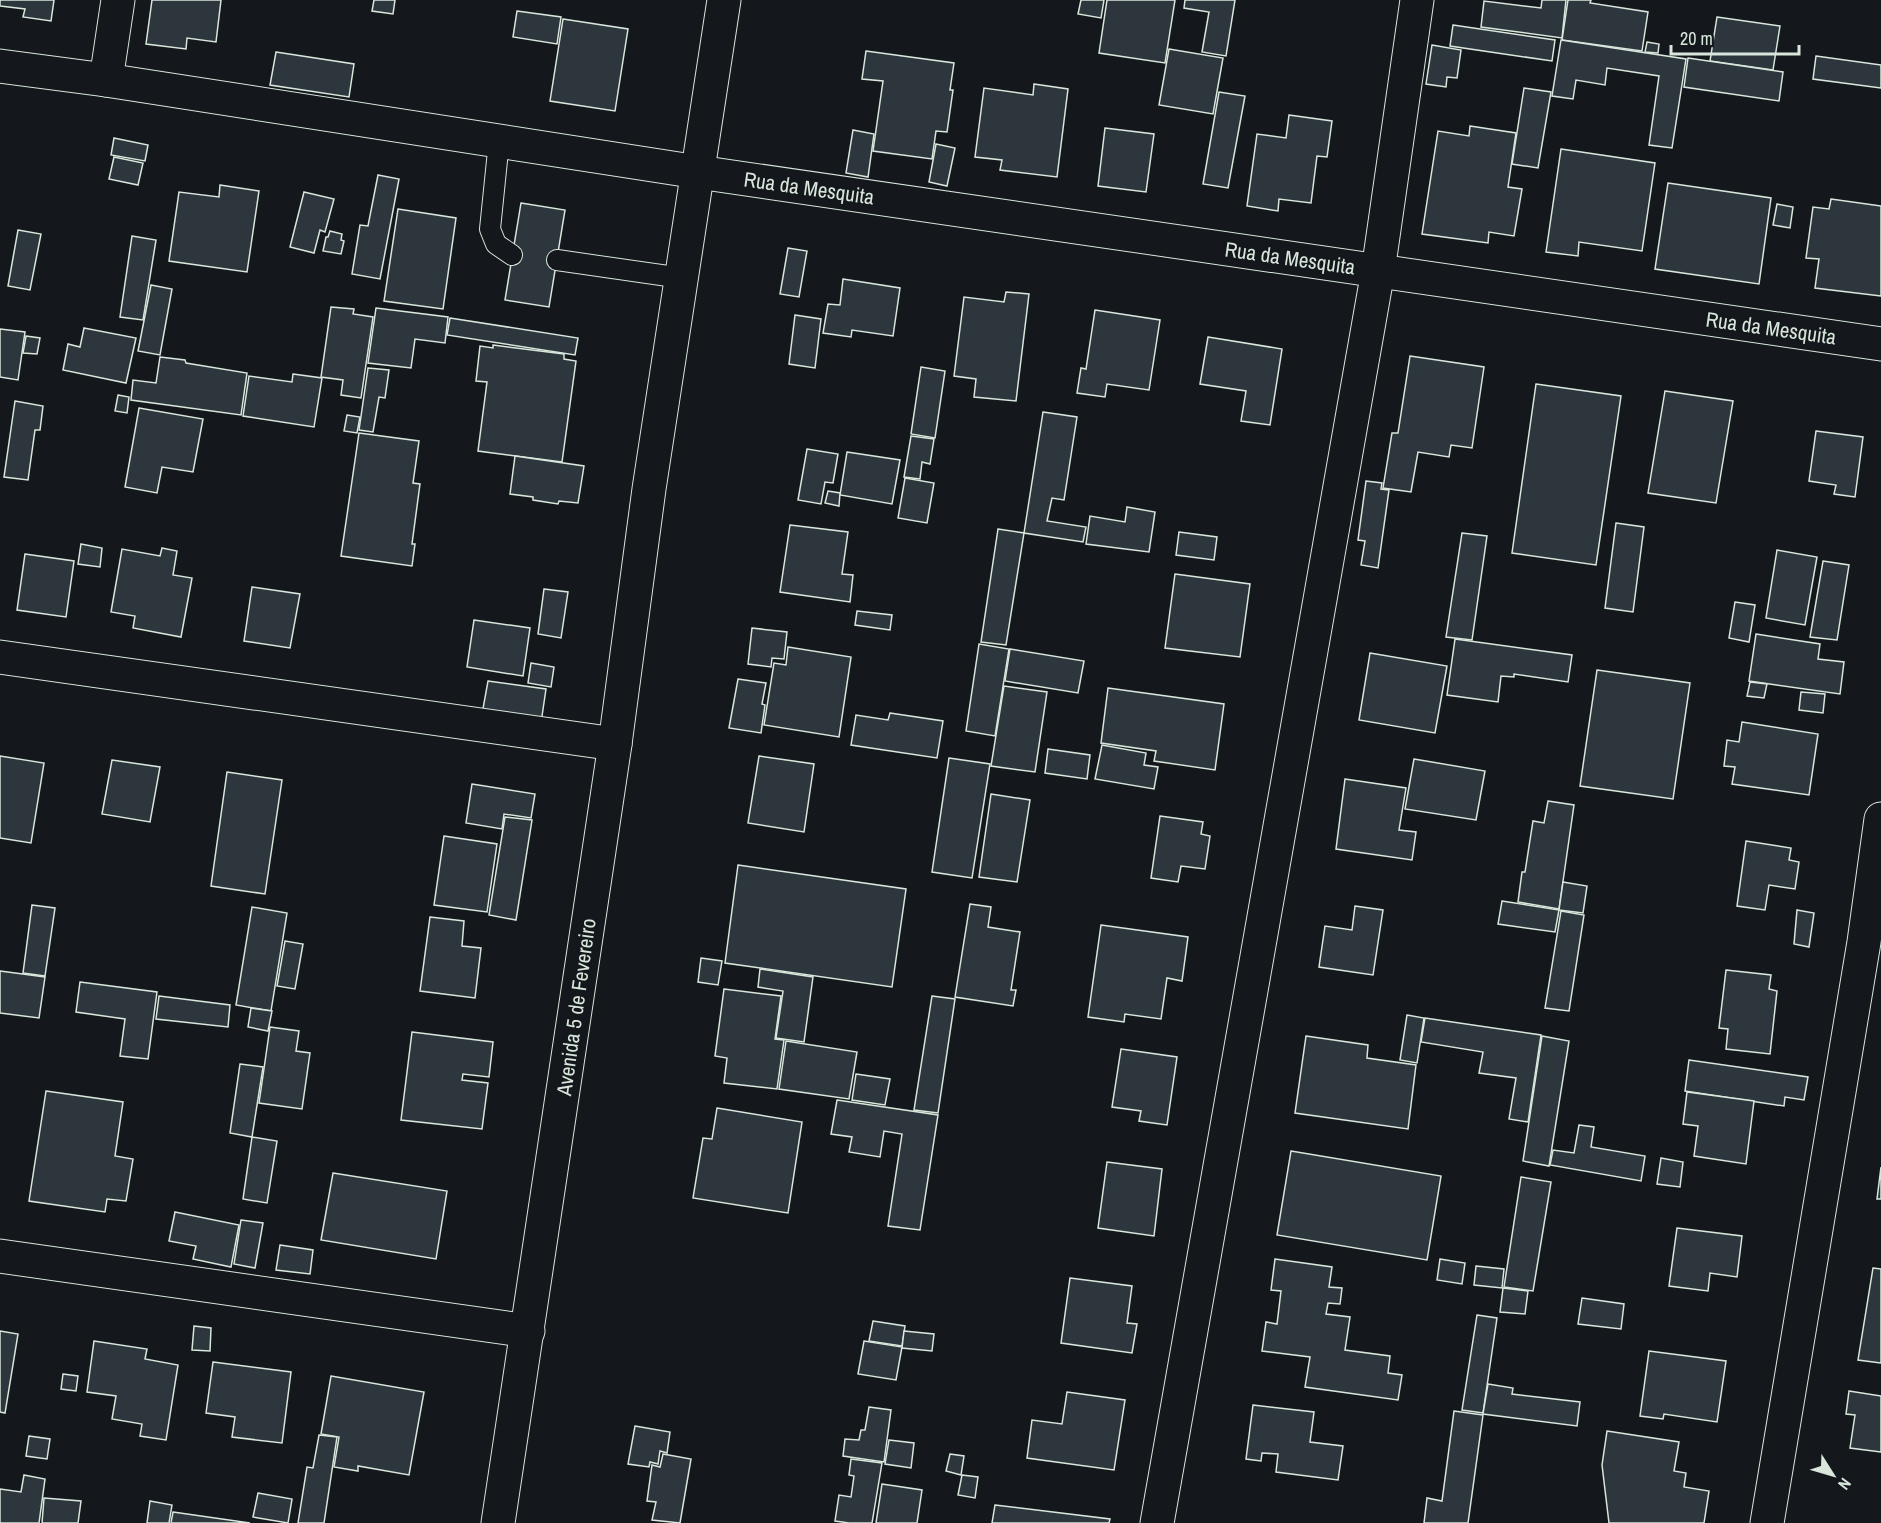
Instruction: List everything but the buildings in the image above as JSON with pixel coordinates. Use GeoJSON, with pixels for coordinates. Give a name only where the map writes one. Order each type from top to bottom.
{"type":"FeatureCollection","features":[{"type":"Feature","properties":{"kind":"street"},"geometry":{"type":"LineString","coordinates":[[106,80],[118,0]]}},
{"type":"Feature","properties":{"kind":"street","name":"Avenida 5 de Fevereiro"},"geometry":{"type":"LineString","coordinates":[[498,1523],[615,744],[649,489],[724,0]]}},
{"type":"Feature","properties":{"kind":"street"},"geometry":{"type":"LineString","coordinates":[[1157,1523],[1378,271],[1417,0]]}},
{"type":"Feature","properties":{"kind":"street","name":"Rua da Mesquita"},"geometry":{"type":"LineString","coordinates":[[0,66],[106,80],[699,172],[1881,344]]}},
{"type":"Feature","properties":{"kind":"street"},"geometry":{"type":"LineString","coordinates":[[0,657],[615,744]]}},
{"type":"Feature","properties":{"kind":"street"},"geometry":{"type":"LineString","coordinates":[[1767,1523],[1873,943],[1881,819]]}},
{"type":"Feature","properties":{"kind":"street"},"geometry":{"type":"LineString","coordinates":[[0,1256],[528,1330]]}},
{"type":"Feature","properties":{"kind":"lane"},"geometry":{"type":"LineString","coordinates":[[499,141],[490,230],[496,244],[512,255]]}},
{"type":"Feature","properties":{"kind":"lane"},"geometry":{"type":"LineString","coordinates":[[557,260],[682,278]]}}]}
